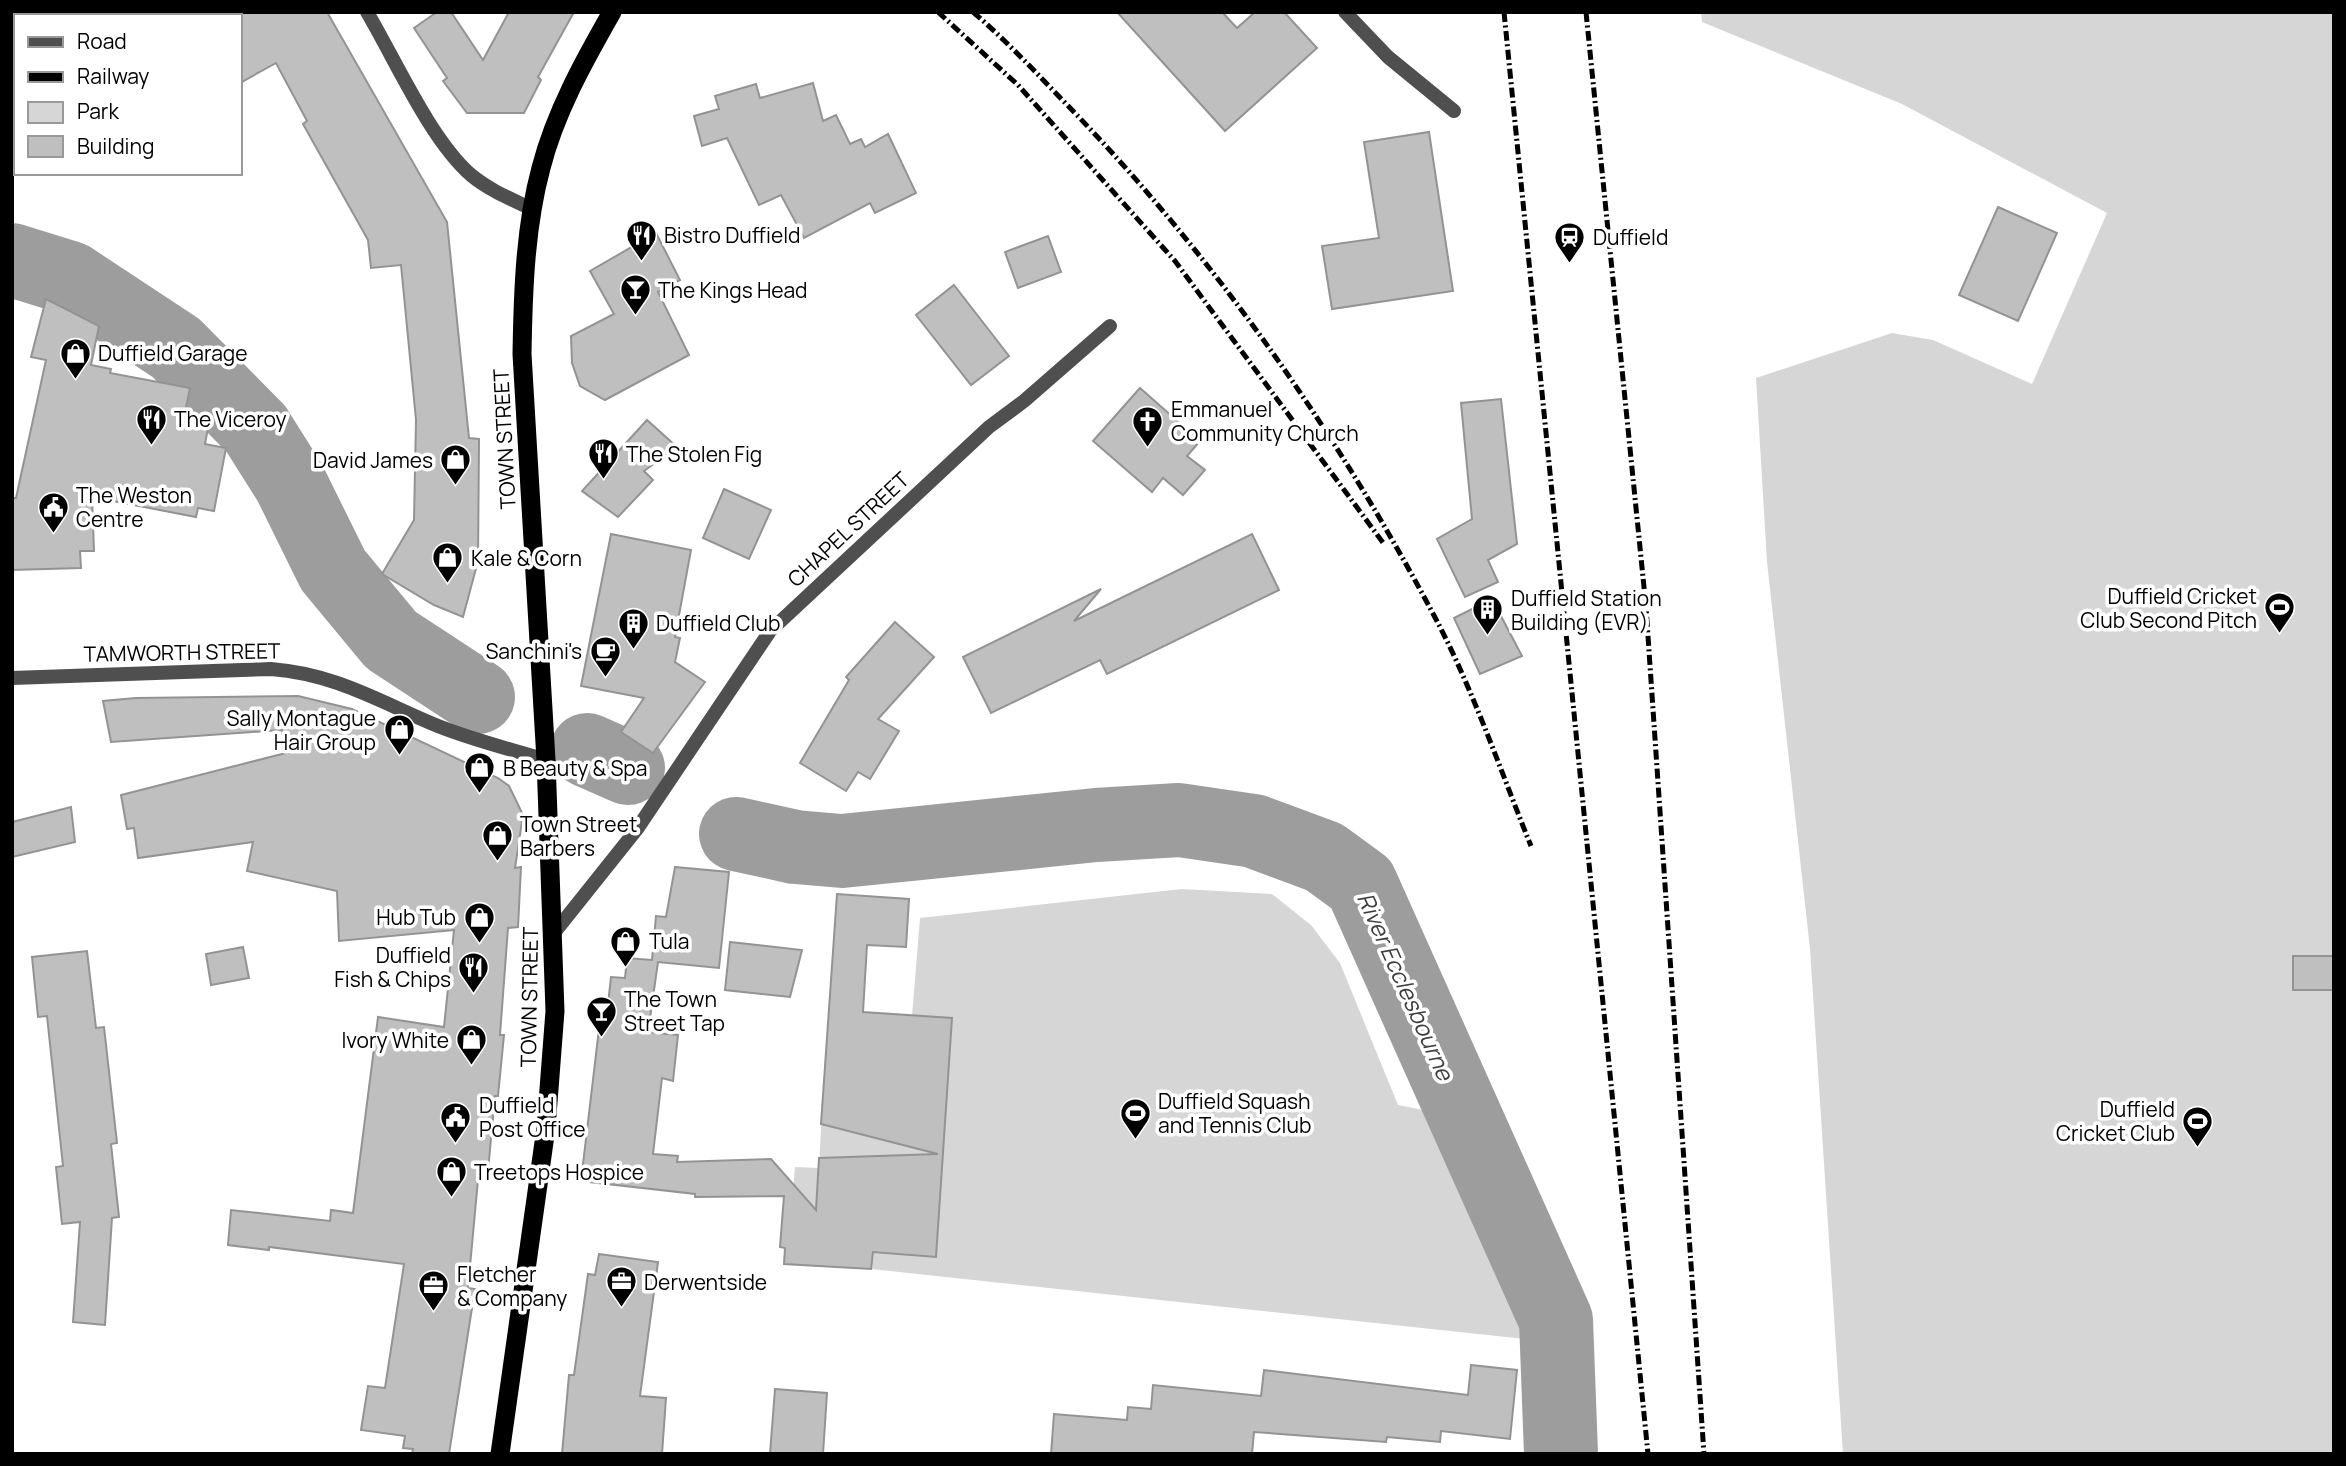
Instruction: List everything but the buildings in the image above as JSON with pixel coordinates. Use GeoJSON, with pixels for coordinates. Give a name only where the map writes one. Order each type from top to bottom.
{"type":"FeatureCollection","features":[{"type":"Feature","properties":{"kind":"highway","name":"TOWN STREET"},"geometry":{"type":"LineString","coordinates":[[500,1454],[546,1128],[555,1011],[554,933],[522,354],[523,302],[532,209],[541,166],[582,65],[612,12]]}},
{"type":"Feature","properties":{"kind":"street"},"geometry":{"type":"LineString","coordinates":[[367,12],[446,149],[472,176],[532,209]]}},
{"type":"Feature","properties":{"kind":"street"},"geometry":{"type":"LineString","coordinates":[[1345,12],[1388,57],[1454,111]]}},
{"type":"Feature","properties":{"kind":"street","name":"CHAPEL STREET"},"geometry":{"type":"LineString","coordinates":[[554,933],[637,829],[770,631],[989,428],[1110,326]]}},
{"type":"Feature","properties":{"kind":"street","name":"TAMWORTH STREET"},"geometry":{"type":"LineString","coordinates":[[12,678],[271,669],[304,672],[334,679],[439,726],[545,754]]}},
{"type":"Feature","properties":{"kind":"green space"},"geometry":{"type":"Polygon","coordinates":[[[1701,12],[2334,12],[2334,1454],[1843,1454],[1810,949],[1767,562],[1756,378],[1892,333],[1933,340],[2032,384],[2107,213],[1902,104],[1702,22],[1701,12]]]}},
{"type":"Feature","properties":{"kind":"green space","name":"Duffield Squash and Tennis Club"},"geometry":{"type":"Polygon","coordinates":[[[1182,889],[1272,894],[1311,925],[1340,963],[1398,1105],[1439,1113],[1525,1339],[871,1269],[784,1264],[785,1248],[780,1247],[783,1202],[792,1202],[795,1167],[819,1168],[822,1109],[912,1016],[920,918],[1182,889]]]}},
{"type":"Feature","properties":{"kind":"waterway","name":"River Ecclesbourne"},"geometry":{"type":"LineString","coordinates":[[12,260],[70,278],[176,348],[256,429],[290,483],[333,570],[391,640],[478,697]]}},
{"type":"Feature","properties":{"kind":"waterway","name":"River Ecclesbourne"},"geometry":{"type":"LineString","coordinates":[[587,750],[628,768]]}},
{"type":"Feature","properties":{"kind":"waterway","name":"River Ecclesbourne"},"geometry":{"type":"LineString","coordinates":[[736,834],[795,847],[842,851],[1096,825],[1179,820],[1254,831],[1324,857],[1361,884],[1556,1320],[1561,1454]]}},
{"type":"Feature","properties":{"kind":"railway"},"geometry":{"type":"LineString","coordinates":[[938,12],[1018,85],[1175,261],[1384,544]]}},
{"type":"Feature","properties":{"kind":"railway"},"geometry":{"type":"LineString","coordinates":[[973,12],[1074,112],[1176,226],[1269,348],[1312,411],[1393,541],[1445,637],[1472,695],[1531,846]]}},
{"type":"Feature","properties":{"kind":"railway"},"geometry":{"type":"LineString","coordinates":[[1504,12],[1648,1454]]}},
{"type":"Feature","properties":{"kind":"railway"},"geometry":{"type":"LineString","coordinates":[[1586,12],[1646,607],[1704,1454]]}},
{"type":"Feature","properties":{"kind":"place","name":"Bistro Duffield"},"geometry":{"type":"Point","coordinates":[641,262]}},
{"type":"Feature","properties":{"kind":"place","name":"Duffield"},"geometry":{"type":"Point","coordinates":[1570,264]}},
{"type":"Feature","properties":{"kind":"place","name":"The Kings Head"},"geometry":{"type":"Point","coordinates":[635,317]}},
{"type":"Feature","properties":{"kind":"place","name":"Duffield Garage"},"geometry":{"type":"Point","coordinates":[75,380]}},
{"type":"Feature","properties":{"kind":"place","name":"The Viceroy"},"geometry":{"type":"Point","coordinates":[151,446]}},
{"type":"Feature","properties":{"kind":"place","name":"Emmanuel Community Church"},"geometry":{"type":"Point","coordinates":[1148,448]}},
{"type":"Feature","properties":{"kind":"place","name":"The Stolen Fig"},"geometry":{"type":"Point","coordinates":[603,481]}},
{"type":"Feature","properties":{"kind":"place","name":"David James"},"geometry":{"type":"Point","coordinates":[456,487]}},
{"type":"Feature","properties":{"kind":"place","name":"The Weston Centre"},"geometry":{"type":"Point","coordinates":[53,534]}},
{"type":"Feature","properties":{"kind":"place","name":"Kale & Corn"},"geometry":{"type":"Point","coordinates":[448,585]}},
{"type":"Feature","properties":{"kind":"place","name":"Duffield Cricket Club Second Pitch"},"geometry":{"type":"Point","coordinates":[2280,635]}},
{"type":"Feature","properties":{"kind":"place","name":"Duffield Station Building (EVR)"},"geometry":{"type":"Point","coordinates":[1488,637]}},
{"type":"Feature","properties":{"kind":"place","name":"Duffield Club"},"geometry":{"type":"Point","coordinates":[633,650]}},
{"type":"Feature","properties":{"kind":"place","name":"Sanchini's"},"geometry":{"type":"Point","coordinates":[605,678]}},
{"type":"Feature","properties":{"kind":"place","name":"Sally Montague Hair Group"},"geometry":{"type":"Point","coordinates":[399,757]}},
{"type":"Feature","properties":{"kind":"place","name":"B Beauty & Spa"},"geometry":{"type":"Point","coordinates":[480,795]}},
{"type":"Feature","properties":{"kind":"place","name":"Town Street Barbers"},"geometry":{"type":"Point","coordinates":[497,863]}},
{"type":"Feature","properties":{"kind":"place","name":"Hub Tub"},"geometry":{"type":"Point","coordinates":[479,944]}},
{"type":"Feature","properties":{"kind":"place","name":"Tula"},"geometry":{"type":"Point","coordinates":[626,968]}},
{"type":"Feature","properties":{"kind":"place","name":"Duffield Fish & Chips"},"geometry":{"type":"Point","coordinates":[474,994]}},
{"type":"Feature","properties":{"kind":"place","name":"The Town Street Tap"},"geometry":{"type":"Point","coordinates":[601,1038]}},
{"type":"Feature","properties":{"kind":"place","name":"Ivory White"},"geometry":{"type":"Point","coordinates":[472,1067]}},
{"type":"Feature","properties":{"kind":"place","name":"Duffield Squash and Tennis Club"},"geometry":{"type":"Point","coordinates":[1135,1140]}},
{"type":"Feature","properties":{"kind":"place","name":"Duffield Post Office"},"geometry":{"type":"Point","coordinates":[456,1144]}},
{"type":"Feature","properties":{"kind":"place","name":"Duffield Cricket Club"},"geometry":{"type":"Point","coordinates":[2198,1148]}},
{"type":"Feature","properties":{"kind":"place","name":"Treetops Hospice"},"geometry":{"type":"Point","coordinates":[451,1199]}},
{"type":"Feature","properties":{"kind":"place","name":"Derwentside"},"geometry":{"type":"Point","coordinates":[621,1309]}},
{"type":"Feature","properties":{"kind":"place","name":"Fletcher & Company"},"geometry":{"type":"Point","coordinates":[434,1313]}}]}
